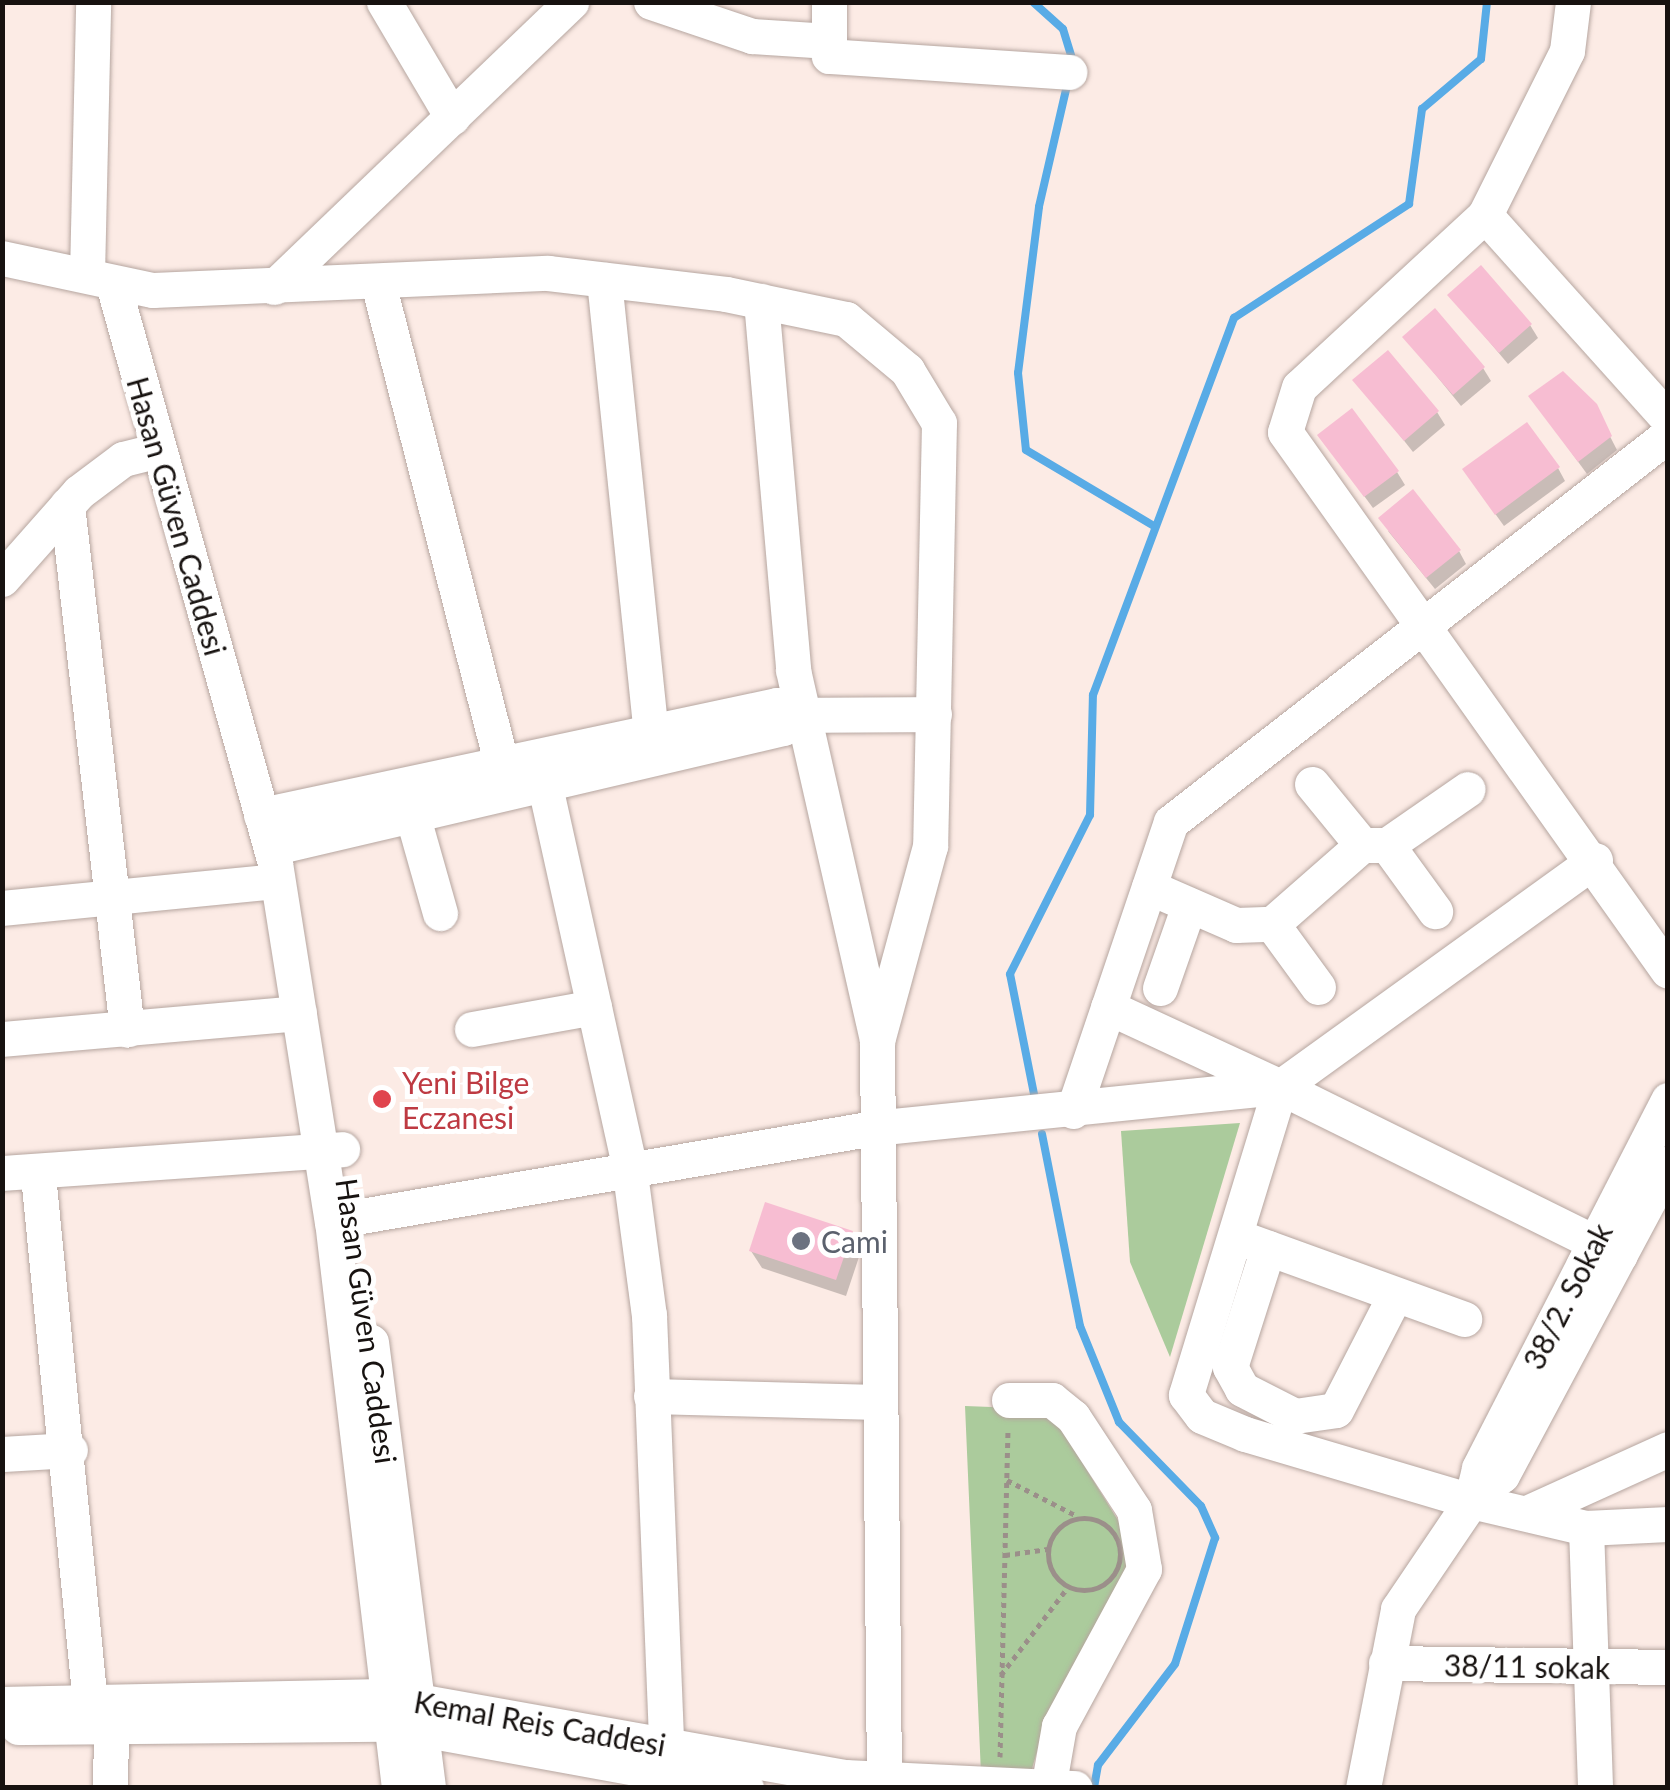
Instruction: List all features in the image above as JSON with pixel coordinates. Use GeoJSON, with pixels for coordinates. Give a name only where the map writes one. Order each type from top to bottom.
{"type":"FeatureCollection","features":[{"type":"Feature","properties":{"kind":"street","name":"Hasan Güven Caddesi"},"geometry":{"type":"LineString","coordinates":[[93,2],[100,279],[158,450],[271,852],[344,1220],[407,1713],[428,1788]]}},
{"type":"Feature","properties":{"kind":"street"},"geometry":{"type":"LineString","coordinates":[[384,2],[452,117]]}},
{"type":"Feature","properties":{"kind":"street"},"geometry":{"type":"LineString","coordinates":[[274,288],[571,2]]}},
{"type":"Feature","properties":{"kind":"street"},"geometry":{"type":"LineString","coordinates":[[651,2],[673,17],[752,36],[829,41]]}},
{"type":"Feature","properties":{"kind":"street"},"geometry":{"type":"LineString","coordinates":[[829,2],[830,56],[1069,72]]}},
{"type":"Feature","properties":{"kind":"street"},"geometry":{"type":"LineString","coordinates":[[1572,2],[1567,51],[1485,215],[1299,387],[1285,432],[1424,632],[1638,918],[1668,971]]}},
{"type":"Feature","properties":{"kind":"street"},"geometry":{"type":"LineString","coordinates":[[1485,215],[1668,419]]}},
{"type":"Feature","properties":{"kind":"street"},"geometry":{"type":"LineString","coordinates":[[2,258],[100,279],[274,288],[548,274],[761,301],[846,319],[907,370],[939,423],[930,846],[877,1041],[874,1128],[884,1784]]}},
{"type":"Feature","properties":{"kind":"street"},"geometry":{"type":"LineString","coordinates":[[604,280],[651,731]]}},
{"type":"Feature","properties":{"kind":"street"},"geometry":{"type":"LineString","coordinates":[[378,283],[501,761],[545,786],[628,1166],[651,1396],[668,1769]]}},
{"type":"Feature","properties":{"kind":"street"},"geometry":{"type":"LineString","coordinates":[[761,301],[800,715],[877,1041]]}},
{"type":"Feature","properties":{"kind":"street"},"geometry":{"type":"LineString","coordinates":[[1073,1111],[1171,822],[1424,632],[1668,435]]}},
{"type":"Feature","properties":{"kind":"street"},"geometry":{"type":"LineString","coordinates":[[2,579],[67,505],[123,459],[158,450]]}},
{"type":"Feature","properties":{"kind":"street"},"geometry":{"type":"LineString","coordinates":[[67,505],[127,1030]]}},
{"type":"Feature","properties":{"kind":"street"},"geometry":{"type":"LineString","coordinates":[[271,852],[501,761],[777,704],[800,715],[934,714]]}},
{"type":"Feature","properties":{"kind":"street"},"geometry":{"type":"LineString","coordinates":[[2,908],[113,898],[412,814],[783,728],[800,715]]}},
{"type":"Feature","properties":{"kind":"street"},"geometry":{"type":"LineString","coordinates":[[1312,784],[1435,911]]}},
{"type":"Feature","properties":{"kind":"street"},"geometry":{"type":"LineString","coordinates":[[1149,887],[1244,927],[1272,924],[1374,845],[1468,789]]}},
{"type":"Feature","properties":{"kind":"street"},"geometry":{"type":"LineString","coordinates":[[412,814],[440,913]]}},
{"type":"Feature","properties":{"kind":"street","name":"Hasan Güven Caddesi"},"geometry":{"type":"LineString","coordinates":[[271,852],[297,900],[331,1150]]}},
{"type":"Feature","properties":{"kind":"street"},"geometry":{"type":"LineString","coordinates":[[344,1220],[628,1166],[874,1128],[1073,1111],[1280,1087],[1595,860]]}},
{"type":"Feature","properties":{"kind":"street"},"geometry":{"type":"LineString","coordinates":[[1160,988],[1189,905]]}},
{"type":"Feature","properties":{"kind":"street"},"geometry":{"type":"LineString","coordinates":[[1638,918],[1668,943]]}},
{"type":"Feature","properties":{"kind":"street"},"geometry":{"type":"LineString","coordinates":[[1272,924],[1318,987]]}},
{"type":"Feature","properties":{"kind":"street"},"geometry":{"type":"LineString","coordinates":[[472,1029],[594,1007]]}},
{"type":"Feature","properties":{"kind":"street"},"geometry":{"type":"LineString","coordinates":[[1108,1007],[1607,1248]]}},
{"type":"Feature","properties":{"kind":"street"},"geometry":{"type":"LineString","coordinates":[[2,1040],[300,1013]]}},
{"type":"Feature","properties":{"kind":"street"},"geometry":{"type":"LineString","coordinates":[[1280,1087],[1186,1394],[1202,1416],[1586,1528],[1668,1524]]}},
{"type":"Feature","properties":{"kind":"street","name":"38/2. Sokak"},"geometry":{"type":"LineString","coordinates":[[1607,1248],[1668,1100]]}},
{"type":"Feature","properties":{"kind":"street"},"geometry":{"type":"LineString","coordinates":[[2,1173],[38,1175],[331,1150]]}},
{"type":"Feature","properties":{"kind":"street","name":"38/2. Sokak"},"geometry":{"type":"LineString","coordinates":[[1363,1788],[1398,1609],[1473,1498],[1479,1468],[1607,1248],[1668,1164]]}},
{"type":"Feature","properties":{"kind":"street"},"geometry":{"type":"LineString","coordinates":[[38,1175],[110,1788]]}},
{"type":"Feature","properties":{"kind":"street"},"geometry":{"type":"LineString","coordinates":[[1234,1235],[1393,1299],[1464,1319]]}},
{"type":"Feature","properties":{"kind":"street"},"geometry":{"type":"LineString","coordinates":[[1268,1248],[1230,1368],[1242,1390],[1295,1416],[1336,1410],[1393,1299]]}},
{"type":"Feature","properties":{"kind":"street"},"geometry":{"type":"LineString","coordinates":[[651,1396],[878,1402]]}},
{"type":"Feature","properties":{"kind":"street"},"geometry":{"type":"LineString","coordinates":[[1009,1400],[1052,1400],[1073,1416],[1134,1510],[1144,1569],[1059,1726],[1062,1785]]}},
{"type":"Feature","properties":{"kind":"street"},"geometry":{"type":"LineString","coordinates":[[1527,1513],[1668,1449]]}},
{"type":"Feature","properties":{"kind":"street"},"geometry":{"type":"LineString","coordinates":[[2,1454],[70,1450]]}},
{"type":"Feature","properties":{"kind":"street"},"geometry":{"type":"LineString","coordinates":[[1586,1528],[1595,1788]]}},
{"type":"Feature","properties":{"kind":"street","name":"38/11 sokak"},"geometry":{"type":"LineString","coordinates":[[1386,1663],[1668,1667]]}},
{"type":"Feature","properties":{"kind":"street","name":"Kemal Reis Caddesi"},"geometry":{"type":"LineString","coordinates":[[2,1704],[101,1715]]}},
{"type":"Feature","properties":{"kind":"street","name":"Hasan Güven Caddesi"},"geometry":{"type":"LineString","coordinates":[[399,1788],[407,1713]]}},
{"type":"Feature","properties":{"kind":"street","name":"Kemal Reis Caddesi"},"geometry":{"type":"LineString","coordinates":[[2,1726],[101,1715],[407,1713],[746,1788]]}},
{"type":"Feature","properties":{"kind":"street","name":"Kemal Reis Caddesi"},"geometry":{"type":"LineString","coordinates":[[668,1769],[884,1784],[1062,1785]]}},
{"type":"Feature","properties":{"kind":"path"},"geometry":{"type":"LineString","coordinates":[[1000,1782],[1009,1400]]}},
{"type":"Feature","properties":{"kind":"path"},"geometry":{"type":"LineString","coordinates":[[1001,1676],[1068,1587],[1104,1584],[1118,1566],[1113,1531],[1007,1480]]}},
{"type":"Feature","properties":{"kind":"path"},"geometry":{"type":"LineString","coordinates":[[1048,1549],[1058,1528],[1080,1518]]}},
{"type":"Feature","properties":{"kind":"path"},"geometry":{"type":"LineString","coordinates":[[1005,1555],[1048,1549]]}},
{"type":"Feature","properties":{"kind":"path"},"geometry":{"type":"LineString","coordinates":[[1048,1549],[1068,1587]]}},
{"type":"Feature","properties":{"kind":"green space"},"geometry":{"type":"Polygon","coordinates":[[[1240,1123],[1170,1357],[1130,1262],[1121,1131],[1240,1123]]]}},
{"type":"Feature","properties":{"kind":"green space"},"geometry":{"type":"Polygon","coordinates":[[[965,1406],[1049,1409],[1124,1530],[1133,1581],[1047,1718],[1031,1772],[981,1774],[965,1406]]]}},
{"type":"Feature","properties":{"kind":"building"},"geometry":{"type":"Polygon","coordinates":[[[1481,265],[1532,324],[1499,353],[1447,295],[1481,265]]]}},
{"type":"Feature","properties":{"kind":"building"},"geometry":{"type":"Polygon","coordinates":[[[1435,308],[1485,367],[1453,395],[1402,337],[1435,308]]]}},
{"type":"Feature","properties":{"kind":"building"},"geometry":{"type":"Polygon","coordinates":[[[1388,350],[1439,411],[1404,441],[1352,380],[1388,350]]]}},
{"type":"Feature","properties":{"kind":"building"},"geometry":{"type":"Polygon","coordinates":[[[1563,371],[1597,404],[1612,436],[1578,462],[1528,396],[1563,371]]]}},
{"type":"Feature","properties":{"kind":"building"},"geometry":{"type":"Polygon","coordinates":[[[1352,408],[1399,471],[1364,497],[1317,435],[1352,408]]]}},
{"type":"Feature","properties":{"kind":"building"},"geometry":{"type":"Polygon","coordinates":[[[1527,422],[1560,467],[1495,515],[1462,469],[1527,422]]]}},
{"type":"Feature","properties":{"kind":"building"},"geometry":{"type":"Polygon","coordinates":[[[1413,489],[1461,550],[1426,578],[1378,518],[1413,489]]]}},
{"type":"Feature","properties":{"kind":"building","name":"Cami"},"geometry":{"type":"Polygon","coordinates":[[[765,1202],[853,1231],[836,1280],[749,1251],[765,1202]]]}},
{"type":"Feature","properties":{"kind":"waterway"},"geometry":{"type":"LineString","coordinates":[[1033,2],[1063,29],[1073,62]]}},
{"type":"Feature","properties":{"kind":"waterway"},"geometry":{"type":"LineString","coordinates":[[1034,1094],[1010,974],[1090,815],[1093,695],[1234,318],[1409,204],[1422,109],[1481,59],[1487,2]]}},
{"type":"Feature","properties":{"kind":"waterway"},"geometry":{"type":"LineString","coordinates":[[1068,81],[1039,207],[1018,373],[1026,450],[1154,526]]}},
{"type":"Feature","properties":{"kind":"waterway"},"geometry":{"type":"LineString","coordinates":[[1042,1134],[1080,1326],[1119,1422],[1201,1506],[1215,1538],[1175,1664],[1098,1765],[1094,1788]]}},
{"type":"Feature","properties":{"kind":"place","name":"Yeni Bilge Eczanesi"},"geometry":{"type":"Point","coordinates":[382,1099]}},
{"type":"Feature","properties":{"kind":"place","name":"Cami"},"geometry":{"type":"Point","coordinates":[801,1241]}}]}
